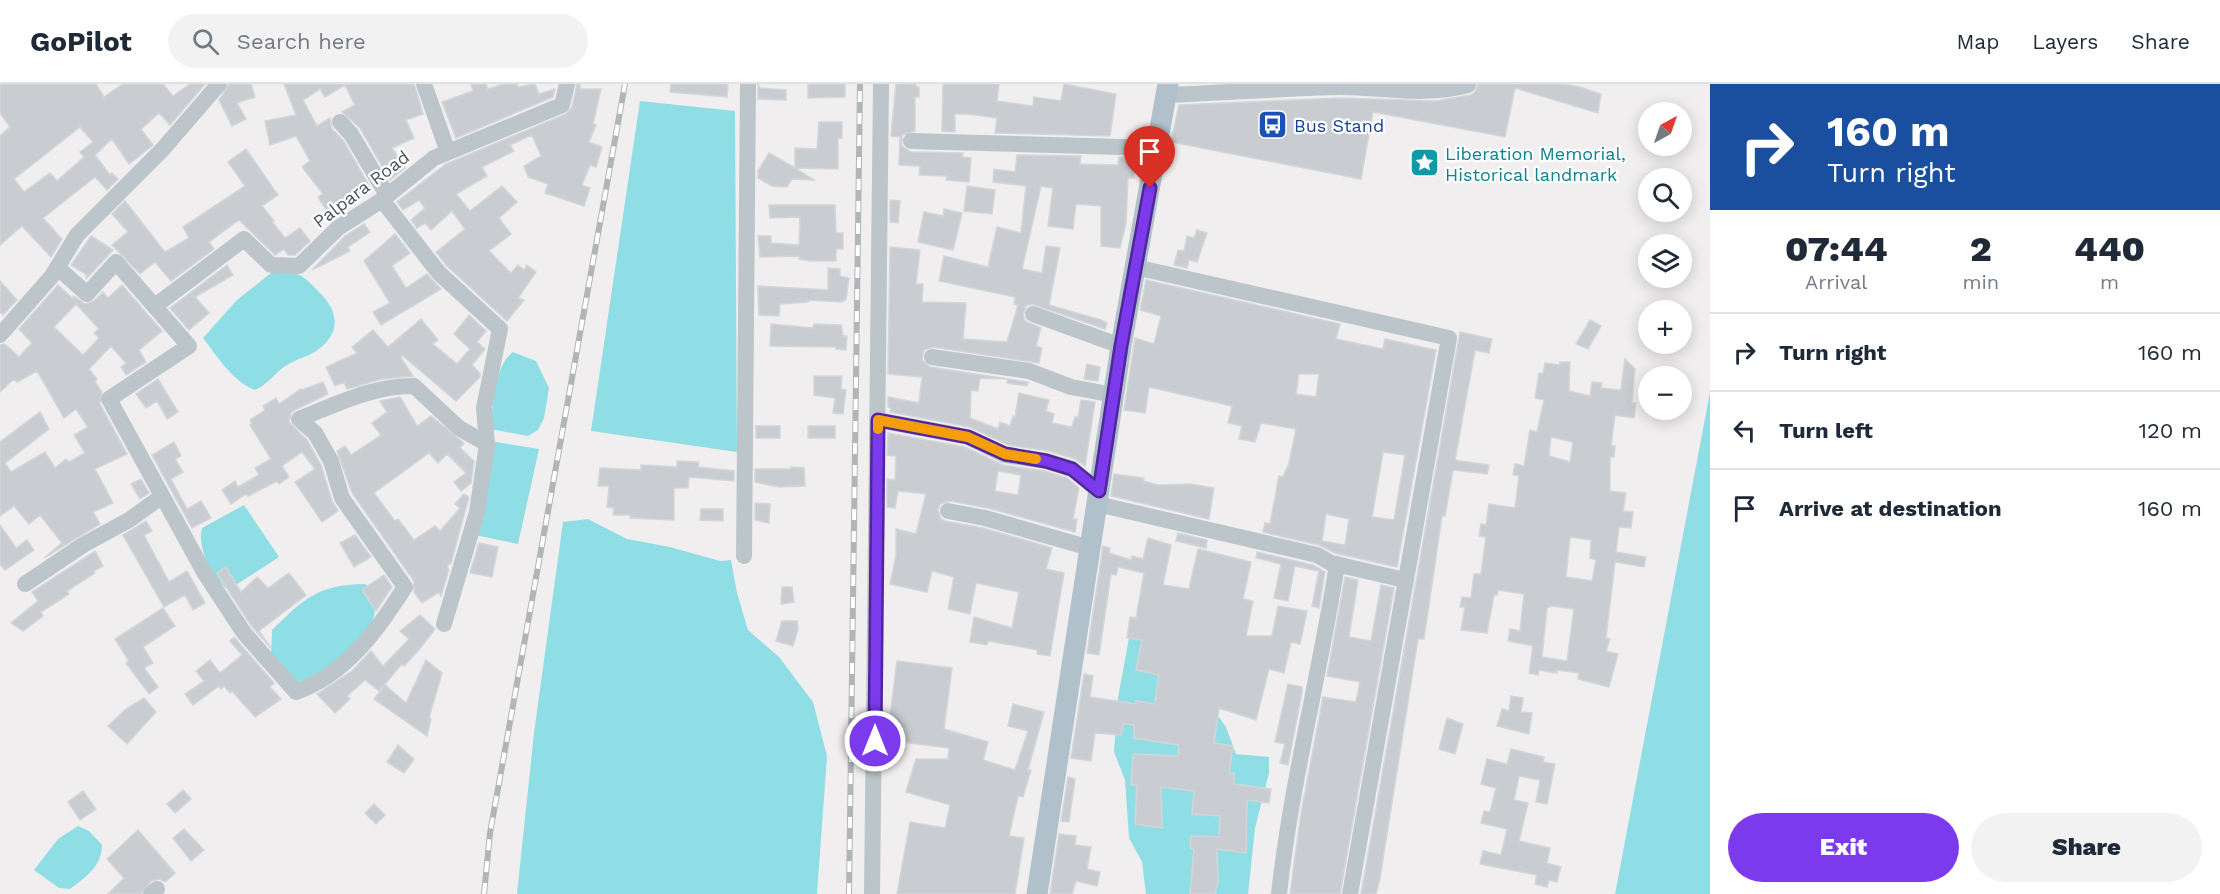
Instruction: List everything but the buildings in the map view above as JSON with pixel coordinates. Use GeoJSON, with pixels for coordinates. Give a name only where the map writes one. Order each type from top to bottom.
{"type":"FeatureCollection","features":[{"type":"Feature","properties":{"kind":"main road"},"geometry":{"type":"LineString","coordinates":[[1037,894],[1121,346],[1167,90]]}},
{"type":"Feature","properties":{"kind":"street"},"geometry":{"type":"LineString","coordinates":[[0,335],[57,267],[77,235],[162,150],[219,84]]}},
{"type":"Feature","properties":{"kind":"street"},"geometry":{"type":"LineString","coordinates":[[424,84],[447,152]]}},
{"type":"Feature","properties":{"kind":"street","name":"Palpara Road"},"geometry":{"type":"LineString","coordinates":[[155,306],[244,238],[271,265],[298,266],[338,228],[384,197],[434,158],[562,105],[567,84]]}},
{"type":"Feature","properties":{"kind":"street"},"geometry":{"type":"LineString","coordinates":[[744,556],[748,84]]}},
{"type":"Feature","properties":{"kind":"street"},"geometry":{"type":"LineString","coordinates":[[872,894],[880,84]]}},
{"type":"Feature","properties":{"kind":"street"},"geometry":{"type":"LineString","coordinates":[[1167,90],[1342,87],[1412,93],[1446,91],[1468,85]]}},
{"type":"Feature","properties":{"kind":"street"},"geometry":{"type":"LineString","coordinates":[[340,122],[351,134],[384,197],[439,273],[500,329],[484,408],[487,444],[477,512],[444,624]]}},
{"type":"Feature","properties":{"kind":"street"},"geometry":{"type":"LineString","coordinates":[[911,141],[1158,148]]}},
{"type":"Feature","properties":{"kind":"street"},"geometry":{"type":"LineString","coordinates":[[57,267],[87,294],[116,262],[189,346],[109,399],[160,497],[204,572],[244,633],[296,692],[321,683],[358,652],[405,587],[342,498],[331,461],[315,434],[299,419],[369,393],[401,386],[414,386],[459,428],[487,444]]}},
{"type":"Feature","properties":{"kind":"street"},"geometry":{"type":"LineString","coordinates":[[1135,267],[1449,338],[1350,894]]}},
{"type":"Feature","properties":{"kind":"street"},"geometry":{"type":"LineString","coordinates":[[1034,314],[1121,346]]}},
{"type":"Feature","properties":{"kind":"street"},"geometry":{"type":"LineString","coordinates":[[932,357],[1029,371],[1071,387],[1114,395]]}},
{"type":"Feature","properties":{"kind":"street"},"geometry":{"type":"LineString","coordinates":[[878,420],[968,437],[1005,454],[1046,461],[1072,469],[1098,497],[1317,555],[1337,564],[1405,580]]}},
{"type":"Feature","properties":{"kind":"street"},"geometry":{"type":"LineString","coordinates":[[25,584],[83,545],[129,520],[160,497]]}},
{"type":"Feature","properties":{"kind":"street"},"geometry":{"type":"LineString","coordinates":[[948,511],[985,518],[1090,548]]}},
{"type":"Feature","properties":{"kind":"street"},"geometry":{"type":"LineString","coordinates":[[1279,894],[1287,824],[1324,643],[1337,564]]}},
{"type":"Feature","properties":{"kind":"water"},"geometry":{"type":"Polygon","coordinates":[[[640,101],[735,111],[737,452],[591,431],[640,101]]]}},
{"type":"Feature","properties":{"kind":"water"},"geometry":{"type":"Polygon","coordinates":[[[275,270],[299,275],[313,285],[330,306],[335,322],[334,330],[316,351],[287,365],[255,390],[232,375],[203,338],[237,300],[275,270]]]}},
{"type":"Feature","properties":{"kind":"water"},"geometry":{"type":"Polygon","coordinates":[[[513,352],[536,361],[549,388],[544,418],[538,430],[528,436],[490,429],[498,377],[506,359],[513,352]]]}},
{"type":"Feature","properties":{"kind":"water"},"geometry":{"type":"Polygon","coordinates":[[[1710,392],[1710,894],[1615,894],[1710,392]]]}},
{"type":"Feature","properties":{"kind":"water"},"geometry":{"type":"Polygon","coordinates":[[[490,441],[539,449],[518,544],[475,535],[490,441]]]}},
{"type":"Feature","properties":{"kind":"water"},"geometry":{"type":"Polygon","coordinates":[[[244,505],[279,557],[228,590],[216,577],[207,562],[202,545],[202,528],[244,505]]]}},
{"type":"Feature","properties":{"kind":"water"},"geometry":{"type":"Polygon","coordinates":[[[588,519],[627,539],[670,547],[720,561],[731,560],[737,593],[748,630],[779,657],[813,702],[827,756],[817,894],[517,894],[534,733],[563,522],[588,519]]]}},
{"type":"Feature","properties":{"kind":"water"},"geometry":{"type":"Polygon","coordinates":[[[365,584],[375,592],[375,600],[373,621],[365,635],[338,661],[316,675],[294,684],[271,655],[272,630],[313,595],[335,587],[365,584]]]}},
{"type":"Feature","properties":{"kind":"water"},"geometry":{"type":"Polygon","coordinates":[[[1135,628],[1202,694],[1226,727],[1236,754],[1269,757],[1269,773],[1255,828],[1248,894],[1146,894],[1142,862],[1129,838],[1125,780],[1114,752],[1118,698],[1129,638],[1135,628]]]}},
{"type":"Feature","properties":{"kind":"water"},"geometry":{"type":"Polygon","coordinates":[[[78,826],[89,831],[102,845],[99,859],[92,870],[70,889],[59,888],[34,870],[58,839],[78,826]]]}},
{"type":"Feature","properties":{"kind":"railway"},"geometry":{"type":"LineString","coordinates":[[484,894],[490,833],[625,84]]}},
{"type":"Feature","properties":{"kind":"railway"},"geometry":{"type":"LineString","coordinates":[[849,894],[860,84]]}},
{"type":"Feature","properties":{"kind":"slow traffic"},"geometry":{"type":"LineString","coordinates":[[878,429],[878,420],[968,437],[1005,454],[1036,459]]}},
{"type":"Feature","properties":{"kind":"place","name":"Bus Stand"},"geometry":{"type":"Point","coordinates":[1273,125]}},
{"type":"Feature","properties":{"kind":"place","name":"Liberation Memorial, Historical landmark"},"geometry":{"type":"Point","coordinates":[1424,163]}},
{"type":"Feature","properties":{"kind":"route"},"geometry":{"type":"LineString","coordinates":[[875,741],[878,420],[968,437],[1005,454],[1046,461],[1072,469],[1099,491],[1121,346],[1150,188]]}}]}
